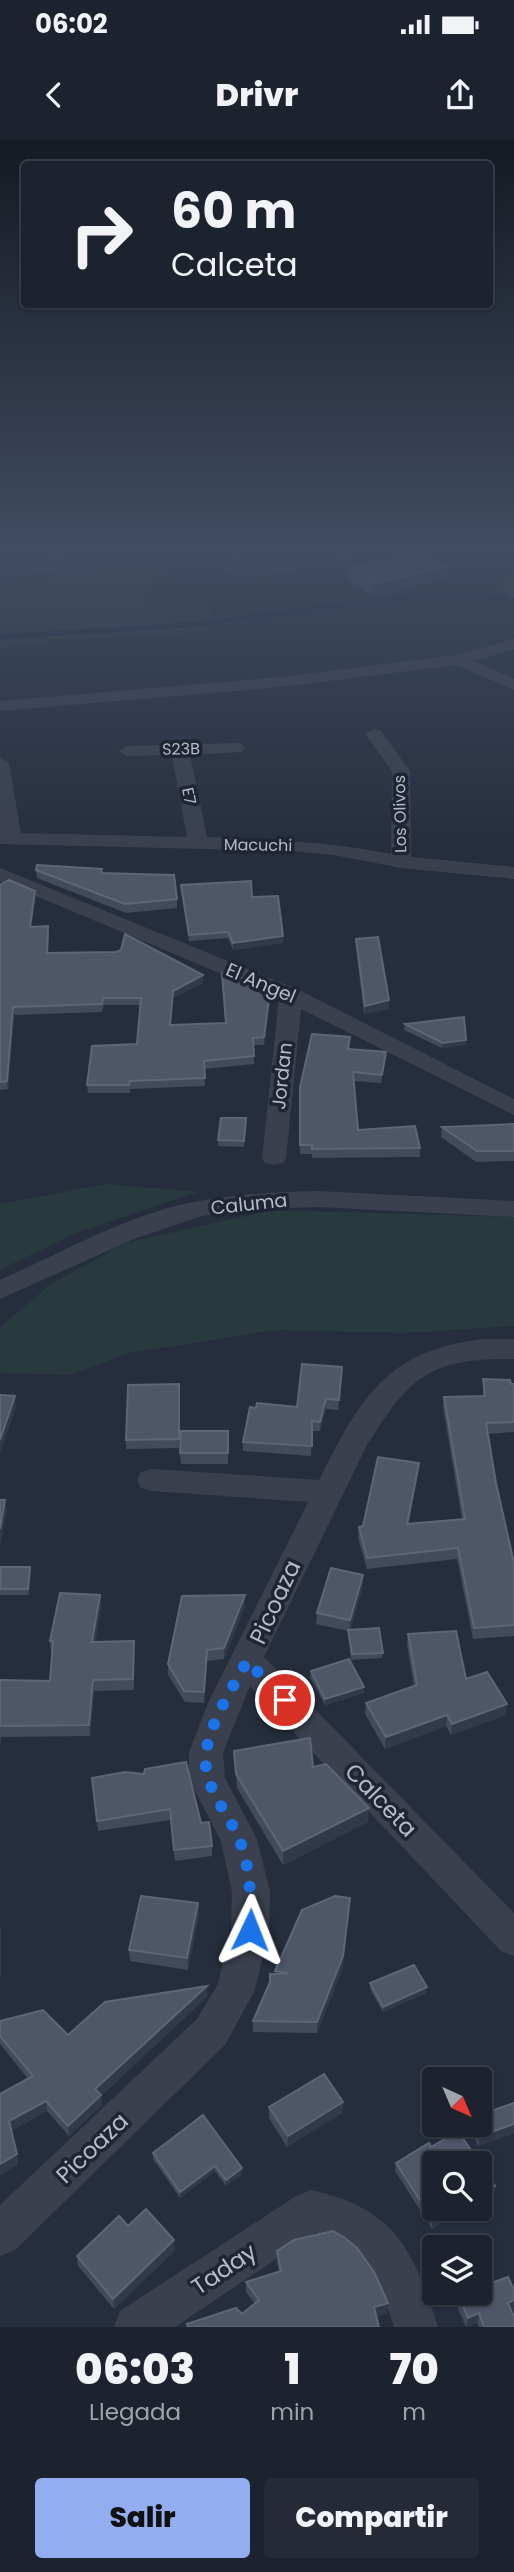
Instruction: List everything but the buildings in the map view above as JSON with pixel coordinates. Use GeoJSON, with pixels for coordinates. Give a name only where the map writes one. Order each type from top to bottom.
{"type":"FeatureCollection","features":[{"type":"Feature","properties":{"kind":"street"},"geometry":{"type":"LineString","coordinates":[[0,706],[281,682],[458,660],[499,649]]}},
{"type":"Feature","properties":{"kind":"street"},"geometry":{"type":"LineString","coordinates":[[458,660],[514,685]]}},
{"type":"Feature","properties":{"kind":"street","name":"Los Olivos"},"geometry":{"type":"LineString","coordinates":[[374,734],[401,771],[401,862]]}},
{"type":"Feature","properties":{"kind":"street","name":"S23B"},"geometry":{"type":"LineString","coordinates":[[127,751],[236,748]]}},
{"type":"Feature","properties":{"kind":"street","name":"E7"},"geometry":{"type":"LineString","coordinates":[[180,749],[198,844]]}},
{"type":"Feature","properties":{"kind":"street"},"geometry":{"type":"LineString","coordinates":[[0,763],[6,839]]}},
{"type":"Feature","properties":{"kind":"street","name":"Macuchi"},"geometry":{"type":"LineString","coordinates":[[6,839],[313,847],[401,862],[514,874]]}},
{"type":"Feature","properties":{"kind":"street","name":"El Angel"},"geometry":{"type":"LineString","coordinates":[[0,874],[291,995],[514,1108]]}},
{"type":"Feature","properties":{"kind":"street","name":"Jordan"},"geometry":{"type":"LineString","coordinates":[[274,1158],[291,995]]}},
{"type":"Feature","properties":{"kind":"street","name":"Caluma"},"geometry":{"type":"LineString","coordinates":[[0,1290],[120,1235],[199,1209],[274,1198],[514,1209]]}},
{"type":"Feature","properties":{"kind":"street","name":"Picoaza"},"geometry":{"type":"LineString","coordinates":[[0,2235],[211,2032],[236,1990],[250,1930],[251,1892],[239,1839],[207,1779],[206,1752],[212,1732],[352,1444],[377,1403],[406,1372],[432,1358],[459,1350],[479,1347],[514,1349]]}},
{"type":"Feature","properties":{"kind":"street"},"geometry":{"type":"LineString","coordinates":[[152,1480],[328,1492]]}},
{"type":"Feature","properties":{"kind":"street","name":"Calceta"},"geometry":{"type":"LineString","coordinates":[[247,1661],[514,1939]]}},
{"type":"Feature","properties":{"kind":"street","name":"Taday"},"geometry":{"type":"LineString","coordinates":[[136,2327],[311,2211],[348,2221],[369,2236],[388,2260],[404,2288],[416,2327]]}},
{"type":"Feature","properties":{"kind":"shaded area"},"geometry":{"type":"Polygon","coordinates":[[[107,1184],[198,1192],[73,1234],[0,1270],[0,1204],[107,1184]]]}},
{"type":"Feature","properties":{"kind":"shaded area"},"geometry":{"type":"Polygon","coordinates":[[[273,1210],[514,1217],[514,1326],[406,1333],[276,1330],[129,1353],[70,1375],[0,1373],[0,1327],[51,1284],[125,1243],[273,1210]]]}},
{"type":"Feature","properties":{"kind":"route"},"geometry":{"type":"LineString","coordinates":[[250,1930],[251,1892],[247,1866],[239,1839],[207,1779],[206,1752],[225,1703],[247,1661],[285,1700]]}}]}
